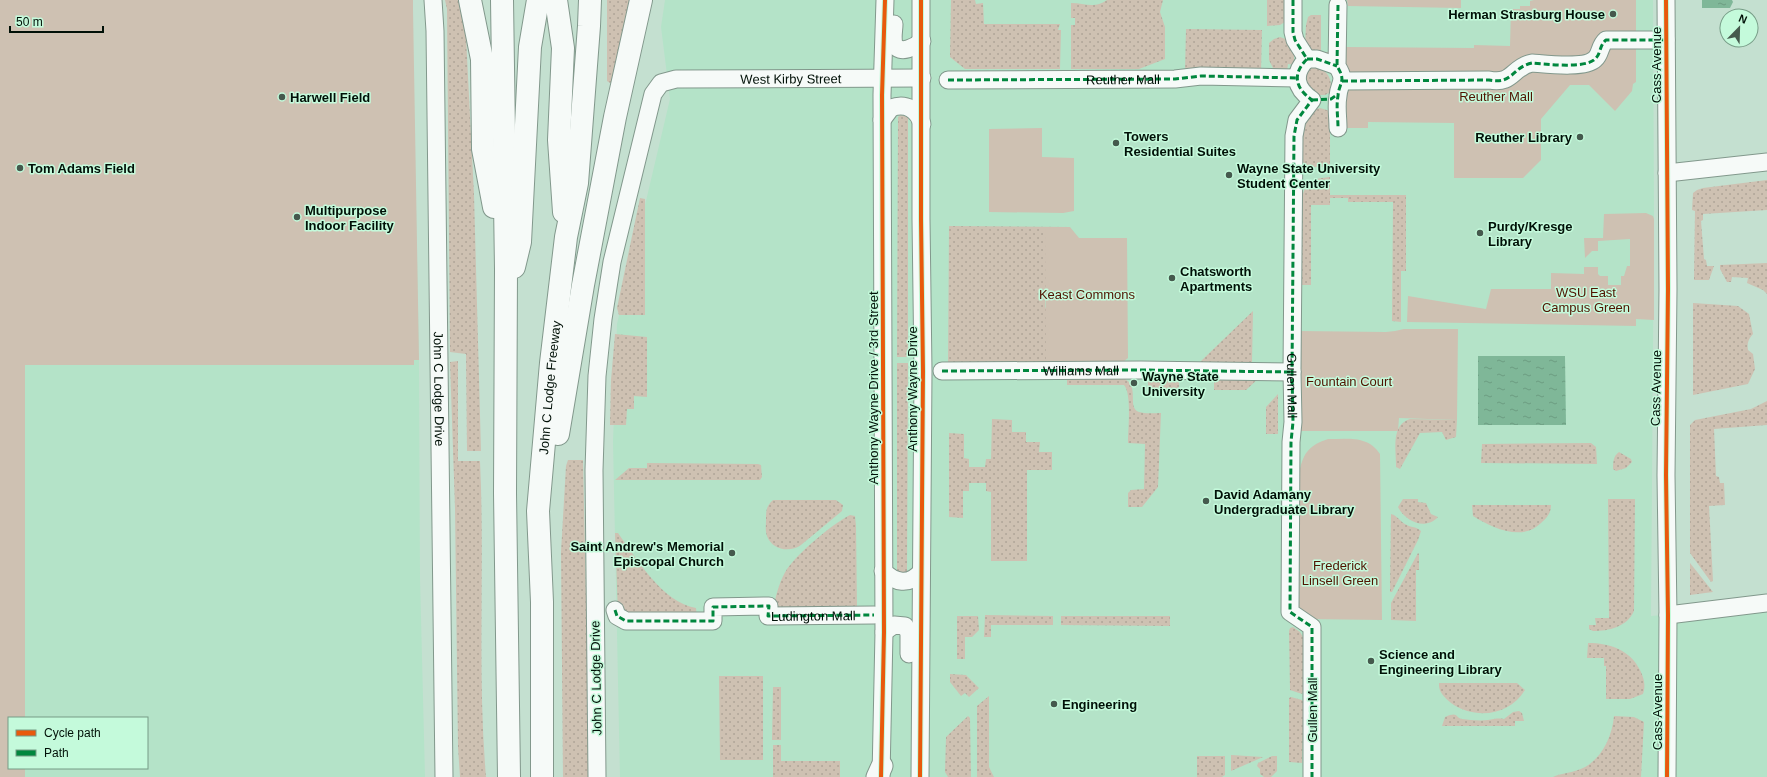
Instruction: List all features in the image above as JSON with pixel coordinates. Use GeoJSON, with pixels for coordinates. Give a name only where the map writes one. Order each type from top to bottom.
{"type":"FeatureCollection","features":[{"type":"Feature","properties":{"kind":"highway"},"geometry":{"type":"LineString","coordinates":[[470,0],[482,59],[483,149],[506,269]]}},
{"type":"Feature","properties":{"kind":"highway"},"geometry":{"type":"LineString","coordinates":[[502,0],[506,269],[506,524],[509,777]]}},
{"type":"Feature","properties":{"kind":"highway"},"geometry":{"type":"LineString","coordinates":[[505,308],[520,242],[530,47],[538,0]]}},
{"type":"Feature","properties":{"kind":"highway"},"geometry":{"type":"LineString","coordinates":[[556,0],[562,48],[559,140],[566,237]]}},
{"type":"Feature","properties":{"kind":"highway","name":"John C Lodge Freeway"},"geometry":{"type":"LineString","coordinates":[[542,777],[542,602],[538,511],[566,237],[577,184],[590,0]]}},
{"type":"Feature","properties":{"kind":"highway"},"geometry":{"type":"LineString","coordinates":[[542,602],[550,572],[560,426],[583,285],[615,117],[641,0]]}},
{"type":"Feature","properties":{"kind":"highway"},"geometry":{"type":"LineString","coordinates":[[496,777],[495,569],[506,524]]}},
{"type":"Feature","properties":{"kind":"street","name":"John C Lodge Drive"},"geometry":{"type":"LineString","coordinates":[[433,0],[435,31],[444,777]]}},
{"type":"Feature","properties":{"kind":"street","name":"Anthony Wayne Drive / 3rd Street"},"geometry":{"type":"LineString","coordinates":[[881,774],[884,632],[882,120],[885,0]]}},
{"type":"Feature","properties":{"kind":"street"},"geometry":{"type":"LineString","coordinates":[[893,0],[894,44],[904,50],[912,48],[922,40]]}},
{"type":"Feature","properties":{"kind":"street","name":"Anthony Wayne Drive"},"geometry":{"type":"LineString","coordinates":[[919,776],[921,706],[920,572],[923,373],[921,0]]}},
{"type":"Feature","properties":{"kind":"street"},"geometry":{"type":"LineString","coordinates":[[1293,0],[1293,32],[1295,40],[1307,59]]}},
{"type":"Feature","properties":{"kind":"street","name":"Cass Avenue"},"geometry":{"type":"LineString","coordinates":[[1666,0],[1666,474],[1668,614],[1667,777]]}},
{"type":"Feature","properties":{"kind":"street"},"geometry":{"type":"LineString","coordinates":[[1338,5],[1338,128]]}},
{"type":"Feature","properties":{"kind":"street"},"geometry":{"type":"LineString","coordinates":[[1339,80],[1331,99],[1312,100],[1303,94],[1297,78],[1298,69],[1307,59],[1317,59],[1339,80],[1489,80],[1496,82],[1507,80],[1525,65],[1580,64],[1594,61],[1597,57],[1600,46],[1606,40],[1666,40]]}},
{"type":"Feature","properties":{"kind":"street","name":"Reuther Mall"},"geometry":{"type":"LineString","coordinates":[[948,80],[1175,79],[1201,76],[1297,78]]}},
{"type":"Feature","properties":{"kind":"street","name":"West Kirby Street"},"geometry":{"type":"LineString","coordinates":[[661,83],[676,79],[922,78]]}},
{"type":"Feature","properties":{"kind":"street","name":"John C Lodge Drive"},"geometry":{"type":"LineString","coordinates":[[597,777],[594,470],[597,376],[603,319],[612,262],[653,94],[661,83]]}},
{"type":"Feature","properties":{"kind":"street","name":"Gullen Mall"},"geometry":{"type":"LineString","coordinates":[[1312,100],[1297,120],[1294,132],[1293,422],[1291,442],[1290,612],[1312,627],[1312,777]]}},
{"type":"Feature","properties":{"kind":"street"},"geometry":{"type":"LineString","coordinates":[[882,120],[891,108],[902,105],[909,107],[916,112],[920,116],[922,124]]}},
{"type":"Feature","properties":{"kind":"street"},"geometry":{"type":"LineString","coordinates":[[1667,173],[1767,162]]}},
{"type":"Feature","properties":{"kind":"street","name":"Williams Mall"},"geometry":{"type":"LineString","coordinates":[[942,371],[1141,370],[1292,372]]}},
{"type":"Feature","properties":{"kind":"street"},"geometry":{"type":"LineString","coordinates":[[883,571],[894,580],[902,582],[915,579],[920,572]]}},
{"type":"Feature","properties":{"kind":"street"},"geometry":{"type":"LineString","coordinates":[[1668,614],[1767,604]]}},
{"type":"Feature","properties":{"kind":"street","name":"Ludington Mall"},"geometry":{"type":"LineString","coordinates":[[615,610],[617,616],[626,621],[713,621],[713,607],[733,606],[769,606],[768,616],[874,616]]}},
{"type":"Feature","properties":{"kind":"street"},"geometry":{"type":"LineString","coordinates":[[884,632],[894,625],[901,625],[908,629],[909,681],[921,706]]}},
{"type":"Feature","properties":{"kind":"shaded area"},"geometry":{"type":"Polygon","coordinates":[[[0,0],[412,0],[419,360],[420,578],[425,777],[0,777],[0,0]]]}},
{"type":"Feature","properties":{"kind":"shaded area","name":"Wayne State University"},"geometry":{"type":"Polygon","coordinates":[[[665,0],[1653,0],[1654,219],[1651,616],[1767,607],[1767,777],[620,777],[613,442],[617,324],[670,99],[661,27],[665,0]]]}},
{"type":"Feature","properties":{"kind":"green space"},"geometry":{"type":"Polygon","coordinates":[[[0,0],[413,0],[419,360],[414,360],[414,365],[25,365],[25,717],[8,717],[8,769],[25,769],[25,777],[0,777],[0,0]]]}},
{"type":"Feature","properties":{"kind":"green space"},"geometry":{"type":"Polygon","coordinates":[[[445,0],[459,0],[466,37],[474,195],[481,451],[467,451],[466,354],[450,352],[447,9],[445,0]]]}},
{"type":"Feature","properties":{"kind":"green space"},"geometry":{"type":"Polygon","coordinates":[[[607,0],[630,0],[613,81],[610,83],[607,81],[607,0]]]}},
{"type":"Feature","properties":{"kind":"green space"},"geometry":{"type":"Polygon","coordinates":[[[951,0],[975,0],[976,4],[983,3],[984,24],[1060,24],[1058,30],[1061,30],[1060,69],[965,69],[950,57],[951,0]]]}},
{"type":"Feature","properties":{"kind":"green space"},"geometry":{"type":"Polygon","coordinates":[[[1107,0],[1163,0],[1160,12],[1165,27],[1165,59],[1139,69],[1071,69],[1071,25],[1075,25],[1075,18],[1071,18],[1071,3],[1094,5],[1107,0]]]}},
{"type":"Feature","properties":{"kind":"green space"},"geometry":{"type":"Polygon","coordinates":[[[1267,0],[1288,0],[1285,22],[1280,25],[1267,26],[1267,0]]]}},
{"type":"Feature","properties":{"kind":"green space"},"geometry":{"type":"Polygon","coordinates":[[[1347,0],[1461,0],[1461,8],[1348,6],[1347,0]]]}},
{"type":"Feature","properties":{"kind":"green space","name":"Reuther Mall"},"geometry":{"type":"Polygon","coordinates":[[[1636,0],[1636,82],[1633,84],[1632,91],[1615,111],[1589,85],[1570,85],[1541,119],[1541,160],[1523,178],[1454,178],[1454,123],[1368,122],[1368,128],[1345,128],[1345,47],[1474,48],[1474,45],[1510,46],[1511,9],[1520,9],[1520,6],[1530,6],[1530,1],[1636,0]]]}},
{"type":"Feature","properties":{"kind":"green space"},"geometry":{"type":"Polygon","coordinates":[[[1311,15],[1321,15],[1321,52],[1332,52],[1333,56],[1314,55],[1305,45],[1306,25],[1308,17],[1311,15]]]}},
{"type":"Feature","properties":{"kind":"green space"},"geometry":{"type":"Polygon","coordinates":[[[1186,29],[1262,30],[1261,72],[1185,71],[1186,29]]]}},
{"type":"Feature","properties":{"kind":"green space"},"geometry":{"type":"Polygon","coordinates":[[[1280,37],[1288,40],[1294,52],[1294,65],[1288,64],[1287,71],[1274,70],[1269,60],[1269,43],[1280,37]]]}},
{"type":"Feature","properties":{"kind":"green space"},"geometry":{"type":"Polygon","coordinates":[[[1312,68],[1321,69],[1328,75],[1331,84],[1329,93],[1325,95],[1314,95],[1304,78],[1306,73],[1312,68]]]}},
{"type":"Feature","properties":{"kind":"green space"},"geometry":{"type":"Polygon","coordinates":[[[1320,108],[1330,111],[1330,167],[1308,167],[1301,160],[1303,117],[1313,110],[1320,108]]]}},
{"type":"Feature","properties":{"kind":"green space"},"geometry":{"type":"Polygon","coordinates":[[[901,115],[908,117],[908,357],[897,357],[898,117],[901,115]]]}},
{"type":"Feature","properties":{"kind":"green space"},"geometry":{"type":"Polygon","coordinates":[[[1042,128],[1042,157],[1074,158],[1074,211],[1063,213],[989,212],[989,129],[1042,128]]]}},
{"type":"Feature","properties":{"kind":"green space"},"geometry":{"type":"Polygon","coordinates":[[[1330,177],[1330,195],[1406,195],[1406,271],[1401,271],[1401,322],[1392,321],[1393,202],[1348,202],[1348,198],[1330,198],[1330,205],[1311,205],[1311,285],[1299,285],[1298,231],[1301,201],[1304,190],[1309,183],[1314,180],[1330,177]]]}},
{"type":"Feature","properties":{"kind":"green space"},"geometry":{"type":"Polygon","coordinates":[[[1767,180],[1767,210],[1703,214],[1703,220],[1701,221],[1704,259],[1706,260],[1707,266],[1714,266],[1709,280],[1694,280],[1695,211],[1692,210],[1693,193],[1703,188],[1767,180]]]}},
{"type":"Feature","properties":{"kind":"green space"},"geometry":{"type":"Polygon","coordinates":[[[640,198],[645,199],[645,315],[619,315],[617,308],[640,198]]]}},
{"type":"Feature","properties":{"kind":"green space","name":"WSU East Campus Green"},"geometry":{"type":"Polygon","coordinates":[[[1646,213],[1653,216],[1654,219],[1654,320],[1636,319],[1636,326],[1407,322],[1408,296],[1486,309],[1491,289],[1551,289],[1551,273],[1584,274],[1584,267],[1598,267],[1598,274],[1600,276],[1608,276],[1608,285],[1621,285],[1621,276],[1624,276],[1627,266],[1630,266],[1630,239],[1598,241],[1598,251],[1592,251],[1585,258],[1584,238],[1603,238],[1604,214],[1646,213]]]}},
{"type":"Feature","properties":{"kind":"green space"},"geometry":{"type":"Polygon","coordinates":[[[949,226],[1070,227],[1045,298],[1045,307],[1089,364],[948,364],[949,226]]]}},
{"type":"Feature","properties":{"kind":"green space","name":"Keast Commons"},"geometry":{"type":"Polygon","coordinates":[[[1045,227],[1070,227],[1079,238],[1127,238],[1128,358],[1120,364],[1046,364],[1045,227]]]}},
{"type":"Feature","properties":{"kind":"green space"},"geometry":{"type":"Polygon","coordinates":[[[1767,263],[1767,294],[1763,290],[1747,283],[1748,278],[1732,277],[1731,282],[1727,282],[1720,269],[1720,265],[1767,263]]]}},
{"type":"Feature","properties":{"kind":"green space"},"geometry":{"type":"Polygon","coordinates":[[[1693,303],[1738,306],[1749,314],[1753,334],[1748,342],[1748,350],[1753,354],[1755,369],[1748,384],[1693,395],[1693,303]]]}},
{"type":"Feature","properties":{"kind":"green space"},"geometry":{"type":"Polygon","coordinates":[[[1253,311],[1252,362],[1200,362],[1253,311]]]}},
{"type":"Feature","properties":{"kind":"green space","name":"Fountain Court"},"geometry":{"type":"Polygon","coordinates":[[[1404,329],[1458,329],[1457,420],[1399,418],[1398,431],[1298,431],[1298,331],[1386,332],[1404,329]]]}},
{"type":"Feature","properties":{"kind":"green space"},"geometry":{"type":"Polygon","coordinates":[[[615,334],[647,337],[647,397],[634,396],[634,409],[627,409],[626,425],[610,425],[611,380],[615,334]]]}},
{"type":"Feature","properties":{"kind":"green space"},"geometry":{"type":"Polygon","coordinates":[[[458,361],[458,461],[480,461],[482,540],[481,659],[483,738],[486,777],[460,777],[458,747],[455,508],[450,362],[458,361]]]}},
{"type":"Feature","properties":{"kind":"green space"},"geometry":{"type":"Polygon","coordinates":[[[897,363],[908,363],[907,573],[897,573],[897,363]]]}},
{"type":"Feature","properties":{"kind":"green space"},"geometry":{"type":"Polygon","coordinates":[[[1148,377],[1179,377],[1179,390],[1148,390],[1148,377]]]}},
{"type":"Feature","properties":{"kind":"green space"},"geometry":{"type":"Polygon","coordinates":[[[1214,377],[1259,378],[1246,390],[1214,390],[1214,377]]]}},
{"type":"Feature","properties":{"kind":"green space"},"geometry":{"type":"Polygon","coordinates":[[[1067,378],[1123,378],[1128,382],[1133,391],[1135,409],[1144,413],[1161,413],[1158,487],[1142,507],[1128,507],[1128,493],[1131,490],[1144,489],[1145,444],[1128,443],[1129,404],[1124,385],[1067,385],[1067,378]]]}},
{"type":"Feature","properties":{"kind":"green space"},"geometry":{"type":"Polygon","coordinates":[[[1278,394],[1278,434],[1266,434],[1266,407],[1278,394]]]}},
{"type":"Feature","properties":{"kind":"green space"},"geometry":{"type":"Polygon","coordinates":[[[1767,401],[1767,425],[1714,429],[1716,476],[1719,477],[1720,483],[1724,483],[1725,505],[1709,506],[1713,581],[1711,582],[1690,553],[1690,425],[1695,420],[1751,409],[1767,401]]]}},
{"type":"Feature","properties":{"kind":"green space"},"geometry":{"type":"Polygon","coordinates":[[[992,419],[1012,420],[1012,432],[1026,432],[1026,442],[1040,442],[1039,452],[1052,452],[1052,470],[1027,470],[1027,561],[991,561],[991,492],[986,491],[986,483],[969,483],[969,491],[963,491],[963,518],[949,517],[949,433],[964,434],[964,458],[969,459],[969,467],[985,467],[986,459],[991,459],[992,419]]]}},
{"type":"Feature","properties":{"kind":"green space"},"geometry":{"type":"Polygon","coordinates":[[[1410,419],[1457,420],[1456,437],[1446,440],[1442,432],[1420,433],[1400,469],[1396,467],[1395,444],[1397,432],[1404,422],[1410,419]]]}},
{"type":"Feature","properties":{"kind":"green space","name":"Frederick Linsell Green"},"geometry":{"type":"Polygon","coordinates":[[[1328,439],[1357,439],[1369,444],[1380,454],[1382,620],[1306,619],[1299,610],[1300,469],[1309,450],[1328,439]]]}},
{"type":"Feature","properties":{"kind":"green space"},"geometry":{"type":"Polygon","coordinates":[[[1591,443],[1596,447],[1597,464],[1481,463],[1482,444],[1591,443]]]}},
{"type":"Feature","properties":{"kind":"green space"},"geometry":{"type":"Polygon","coordinates":[[[1619,452],[1631,459],[1632,462],[1626,468],[1616,471],[1613,469],[1613,462],[1614,458],[1619,452]]]}},
{"type":"Feature","properties":{"kind":"green space"},"geometry":{"type":"Polygon","coordinates":[[[568,460],[583,460],[590,777],[563,777],[561,552],[566,466],[568,460]]]}},
{"type":"Feature","properties":{"kind":"green space"},"geometry":{"type":"Polygon","coordinates":[[[647,463],[758,464],[761,465],[762,477],[760,480],[615,480],[629,468],[647,468],[647,463]]]}},
{"type":"Feature","properties":{"kind":"green space"},"geometry":{"type":"Polygon","coordinates":[[[1403,499],[1418,499],[1418,502],[1426,503],[1431,514],[1438,517],[1433,521],[1421,524],[1410,520],[1398,507],[1403,499]]]}},
{"type":"Feature","properties":{"kind":"green space"},"geometry":{"type":"Polygon","coordinates":[[[1608,499],[1635,499],[1634,611],[1627,621],[1617,627],[1593,631],[1589,629],[1589,625],[1596,625],[1595,618],[1609,618],[1608,499]]]}},
{"type":"Feature","properties":{"kind":"green space"},"geometry":{"type":"Polygon","coordinates":[[[773,500],[836,500],[843,505],[842,511],[801,545],[792,549],[782,549],[769,541],[766,534],[766,511],[769,504],[773,500]]]}},
{"type":"Feature","properties":{"kind":"green space"},"geometry":{"type":"Polygon","coordinates":[[[1472,505],[1551,505],[1548,515],[1541,523],[1533,529],[1525,532],[1516,532],[1507,531],[1489,525],[1473,516],[1472,505]]]}},
{"type":"Feature","properties":{"kind":"green space"},"geometry":{"type":"Polygon","coordinates":[[[1391,514],[1405,524],[1421,531],[1392,592],[1390,592],[1391,514]]]}},
{"type":"Feature","properties":{"kind":"green space"},"geometry":{"type":"Polygon","coordinates":[[[850,515],[855,516],[856,526],[857,608],[779,612],[774,604],[781,582],[792,562],[816,539],[842,519],[850,515]]]}},
{"type":"Feature","properties":{"kind":"green space"},"geometry":{"type":"Polygon","coordinates":[[[615,533],[618,533],[651,578],[662,589],[672,598],[696,608],[697,619],[618,615],[615,533]]]}},
{"type":"Feature","properties":{"kind":"green space"},"geometry":{"type":"Polygon","coordinates":[[[1418,553],[1419,570],[1416,570],[1416,621],[1391,620],[1391,603],[1418,553]]]}},
{"type":"Feature","properties":{"kind":"green space"},"geometry":{"type":"Polygon","coordinates":[[[1690,563],[1713,592],[1690,595],[1690,563]]]}},
{"type":"Feature","properties":{"kind":"green space"},"geometry":{"type":"Polygon","coordinates":[[[985,615],[1053,616],[1053,625],[991,625],[991,637],[984,637],[985,615]]]}},
{"type":"Feature","properties":{"kind":"green space"},"geometry":{"type":"Polygon","coordinates":[[[957,616],[978,616],[979,630],[972,637],[965,637],[965,659],[957,659],[957,616]]]}},
{"type":"Feature","properties":{"kind":"green space"},"geometry":{"type":"Polygon","coordinates":[[[1061,616],[1170,616],[1170,626],[1061,625],[1061,616]]]}},
{"type":"Feature","properties":{"kind":"green space"},"geometry":{"type":"Polygon","coordinates":[[[1293,627],[1300,632],[1303,637],[1304,690],[1302,694],[1290,690],[1289,631],[1290,628],[1293,627]]]}},
{"type":"Feature","properties":{"kind":"green space"},"geometry":{"type":"Polygon","coordinates":[[[1588,643],[1611,646],[1631,657],[1643,676],[1643,694],[1630,699],[1606,699],[1606,666],[1604,666],[1604,658],[1587,658],[1588,643]]]}},
{"type":"Feature","properties":{"kind":"green space"},"geometry":{"type":"Polygon","coordinates":[[[950,674],[966,675],[979,688],[969,697],[965,693],[961,696],[950,682],[950,674]]]}},
{"type":"Feature","properties":{"kind":"green space"},"geometry":{"type":"Polygon","coordinates":[[[719,676],[763,676],[763,760],[720,760],[719,676]]]}},
{"type":"Feature","properties":{"kind":"green space"},"geometry":{"type":"Polygon","coordinates":[[[1439,683],[1517,683],[1525,690],[1518,699],[1501,710],[1491,713],[1481,713],[1470,712],[1451,703],[1441,692],[1439,683]]]}},
{"type":"Feature","properties":{"kind":"green space"},"geometry":{"type":"Polygon","coordinates":[[[773,687],[781,687],[781,740],[772,740],[773,687]]]}},
{"type":"Feature","properties":{"kind":"green space"},"geometry":{"type":"Polygon","coordinates":[[[989,696],[989,767],[994,777],[977,777],[977,706],[989,696]]]}},
{"type":"Feature","properties":{"kind":"green space"},"geometry":{"type":"Polygon","coordinates":[[[1291,697],[1302,700],[1304,703],[1302,763],[1289,762],[1289,698],[1291,697]]]}},
{"type":"Feature","properties":{"kind":"green space"},"geometry":{"type":"Polygon","coordinates":[[[1519,711],[1522,713],[1524,721],[1515,721],[1515,726],[1442,726],[1445,717],[1453,715],[1456,715],[1462,719],[1504,719],[1513,712],[1519,711]]]}},
{"type":"Feature","properties":{"kind":"green space"},"geometry":{"type":"Polygon","coordinates":[[[968,716],[970,718],[971,777],[948,777],[945,772],[946,737],[968,716]]]}},
{"type":"Feature","properties":{"kind":"green space"},"geometry":{"type":"Polygon","coordinates":[[[1614,716],[1634,717],[1644,722],[1641,777],[1553,777],[1586,767],[1599,756],[1611,733],[1614,716]]]}},
{"type":"Feature","properties":{"kind":"green space"},"geometry":{"type":"Polygon","coordinates":[[[773,745],[781,745],[781,761],[840,761],[840,777],[773,777],[773,745]]]}},
{"type":"Feature","properties":{"kind":"green space"},"geometry":{"type":"Polygon","coordinates":[[[1231,755],[1263,757],[1231,771],[1231,755]]]}},
{"type":"Feature","properties":{"kind":"green space"},"geometry":{"type":"Polygon","coordinates":[[[1197,756],[1225,756],[1225,775],[1222,777],[1197,777],[1197,756]]]}},
{"type":"Feature","properties":{"kind":"green space"},"geometry":{"type":"Polygon","coordinates":[[[1272,756],[1277,756],[1277,771],[1271,777],[1264,777],[1260,774],[1260,769],[1257,766],[1258,763],[1272,756]]]}},
{"type":"Feature","properties":{"kind":"water"},"geometry":{"type":"Polygon","coordinates":[[[1702,0],[1732,0],[1733,2],[1730,8],[1702,8],[1702,0]]]}},
{"type":"Feature","properties":{"kind":"water"},"geometry":{"type":"Polygon","coordinates":[[[1478,356],[1565,356],[1566,425],[1478,425],[1478,356]]]}},
{"type":"Feature","properties":{"kind":"marked path"},"geometry":{"type":"LineString","coordinates":[[1293,0],[1293,32],[1295,40],[1307,59],[1299,70],[1298,81],[1302,91],[1312,100],[1297,120],[1294,136],[1293,422],[1291,442],[1290,612],[1312,627],[1312,777]]}},
{"type":"Feature","properties":{"kind":"marked path"},"geometry":{"type":"LineString","coordinates":[[1338,5],[1337,66],[1342,75],[1342,82],[1337,100],[1338,128]]}},
{"type":"Feature","properties":{"kind":"marked path"},"geometry":{"type":"LineString","coordinates":[[1342,81],[1497,81],[1508,78],[1520,68],[1532,63],[1574,65],[1590,62],[1597,57],[1606,40],[1666,40]]}},
{"type":"Feature","properties":{"kind":"marked path"},"geometry":{"type":"LineString","coordinates":[[1307,59],[1317,59],[1337,66]]}},
{"type":"Feature","properties":{"kind":"marked path"},"geometry":{"type":"LineString","coordinates":[[948,80],[1175,79],[1201,76],[1297,78]]}},
{"type":"Feature","properties":{"kind":"marked path"},"geometry":{"type":"LineString","coordinates":[[1312,100],[1331,99],[1338,94]]}},
{"type":"Feature","properties":{"kind":"marked path"},"geometry":{"type":"LineString","coordinates":[[942,371],[1141,370],[1292,372]]}},
{"type":"Feature","properties":{"kind":"marked path"},"geometry":{"type":"LineString","coordinates":[[615,610],[617,616],[626,621],[713,621],[713,607],[769,606],[768,616],[874,615]]}},
{"type":"Feature","properties":{"kind":"cycle path"},"geometry":{"type":"LineString","coordinates":[[881,777],[884,632],[882,95],[885,0]]}},
{"type":"Feature","properties":{"kind":"cycle path"},"geometry":{"type":"LineString","coordinates":[[920,777],[923,371],[921,0]]}},
{"type":"Feature","properties":{"kind":"cycle path"},"geometry":{"type":"LineString","coordinates":[[1666,0],[1668,289],[1666,475],[1668,615],[1667,777]]}},
{"type":"Feature","properties":{"kind":"place","name":"Herman Strasburg House"},"geometry":{"type":"Point","coordinates":[1613,14]}},
{"type":"Feature","properties":{"kind":"place","name":"Harwell Field"},"geometry":{"type":"Point","coordinates":[282,97]}},
{"type":"Feature","properties":{"kind":"place","name":"Reuther Library"},"geometry":{"type":"Point","coordinates":[1580,137]}},
{"type":"Feature","properties":{"kind":"place","name":"Towers Residential Suites"},"geometry":{"type":"Point","coordinates":[1116,143]}},
{"type":"Feature","properties":{"kind":"place","name":"Tom Adams Field"},"geometry":{"type":"Point","coordinates":[20,168]}},
{"type":"Feature","properties":{"kind":"place","name":"Wayne State University Student Center"},"geometry":{"type":"Point","coordinates":[1229,175]}},
{"type":"Feature","properties":{"kind":"place","name":"Multipurpose Indoor Facility"},"geometry":{"type":"Point","coordinates":[297,217]}},
{"type":"Feature","properties":{"kind":"place","name":"Purdy/Kresge Library"},"geometry":{"type":"Point","coordinates":[1480,233]}},
{"type":"Feature","properties":{"kind":"place","name":"Chatsworth Apartments"},"geometry":{"type":"Point","coordinates":[1172,278]}},
{"type":"Feature","properties":{"kind":"place","name":"Wayne State University"},"geometry":{"type":"Point","coordinates":[1134,383]}},
{"type":"Feature","properties":{"kind":"place","name":"David Adamany Undergraduate Library"},"geometry":{"type":"Point","coordinates":[1206,501]}},
{"type":"Feature","properties":{"kind":"place","name":"Saint Andrew's Memorial Episcopal Church"},"geometry":{"type":"Point","coordinates":[732,553]}},
{"type":"Feature","properties":{"kind":"place","name":"Science and Engineering Library"},"geometry":{"type":"Point","coordinates":[1371,661]}},
{"type":"Feature","properties":{"kind":"place","name":"Engineering"},"geometry":{"type":"Point","coordinates":[1054,704]}}]}
